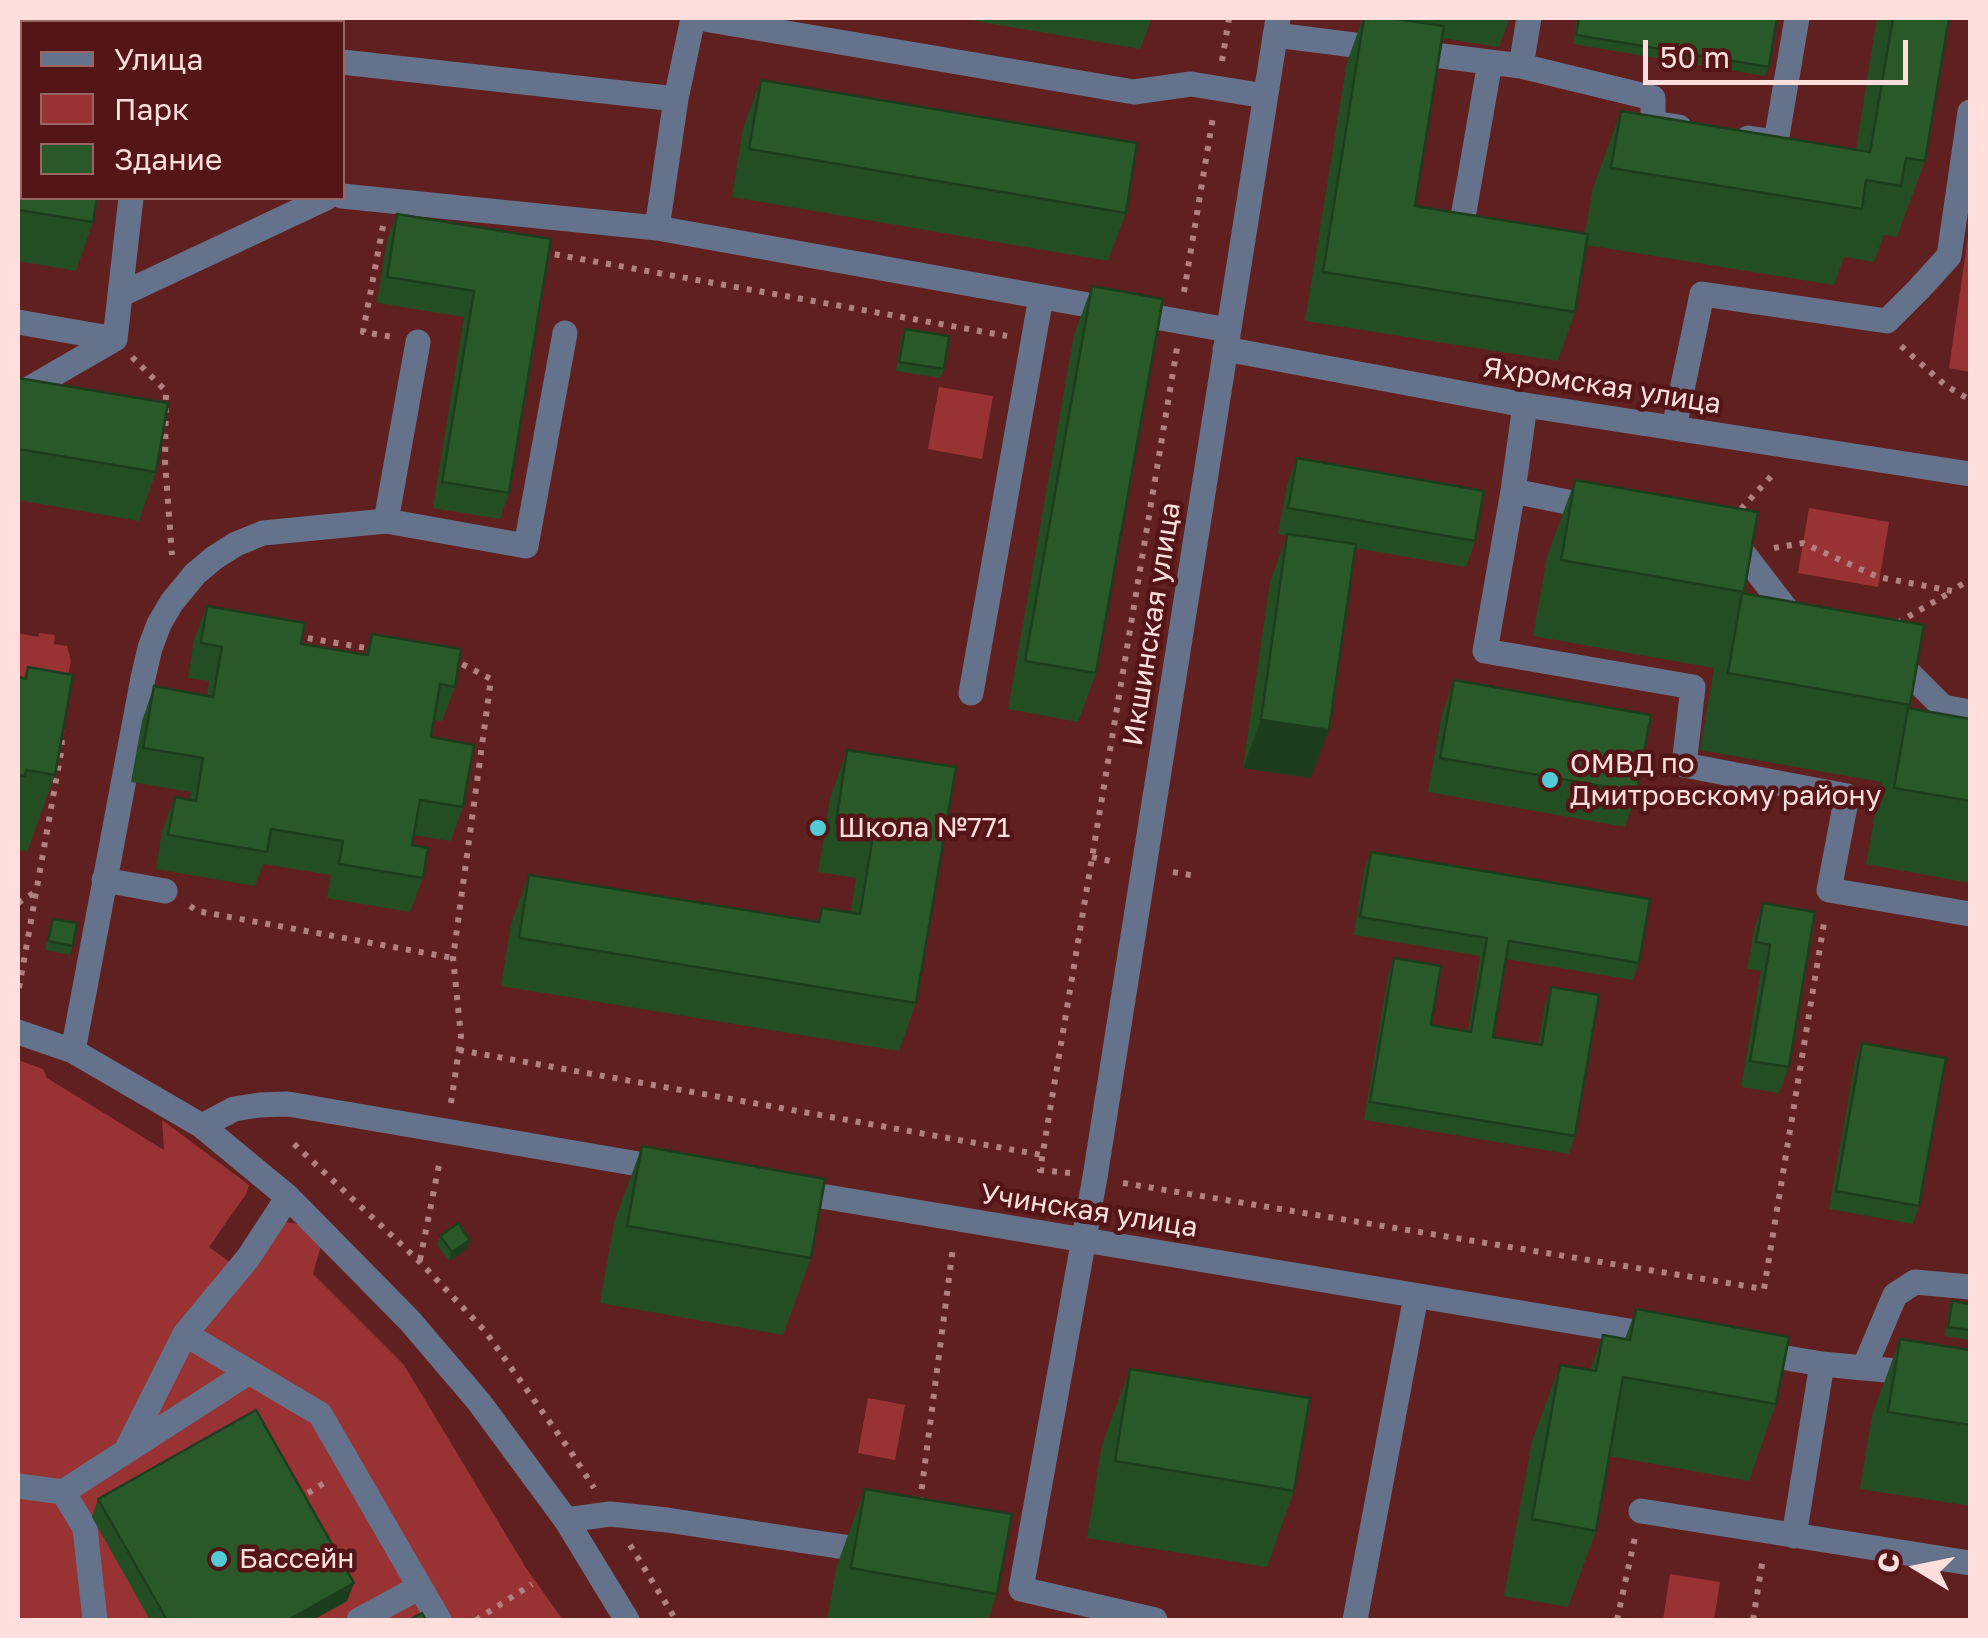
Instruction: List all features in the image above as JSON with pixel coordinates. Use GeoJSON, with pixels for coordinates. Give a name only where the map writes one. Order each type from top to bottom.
{"type":"FeatureCollection","features":[{"type":"Feature","properties":{"kind":"street"},"geometry":{"type":"LineString","coordinates":[[658,228],[676,99],[696,18],[1134,92],[1191,84],[1265,96]]}},
{"type":"Feature","properties":{"kind":"street"},"geometry":{"type":"LineString","coordinates":[[1520,66],[1529,18]]}},
{"type":"Feature","properties":{"kind":"street"},"geometry":{"type":"LineString","coordinates":[[1276,26],[1520,66],[1653,98],[1654,124],[1776,142],[1797,18]]}},
{"type":"Feature","properties":{"kind":"street","name":"Икшинская улица"},"geometry":{"type":"LineString","coordinates":[[1155,1620],[1021,1589],[1083,1239],[1276,26]]}},
{"type":"Feature","properties":{"kind":"street"},"geometry":{"type":"LineString","coordinates":[[345,62],[676,99]]}},
{"type":"Feature","properties":{"kind":"street"},"geometry":{"type":"LineString","coordinates":[[1462,223],[1490,62]]}},
{"type":"Feature","properties":{"kind":"street"},"geometry":{"type":"LineString","coordinates":[[1674,428],[1702,294],[1887,320],[1949,256],[1970,112]]}},
{"type":"Feature","properties":{"kind":"street","name":"Яхромская улица"},"geometry":{"type":"LineString","coordinates":[[345,196],[658,228],[1041,298],[1525,405],[1970,474]]}},
{"type":"Feature","properties":{"kind":"street"},"geometry":{"type":"LineString","coordinates":[[115,339],[131,200]]}},
{"type":"Feature","properties":{"kind":"street"},"geometry":{"type":"LineString","coordinates":[[120,296],[322,200]]}},
{"type":"Feature","properties":{"kind":"street"},"geometry":{"type":"LineString","coordinates":[[971,693],[1041,298]]}},
{"type":"Feature","properties":{"kind":"street"},"geometry":{"type":"LineString","coordinates":[[18,322],[115,339]]}},
{"type":"Feature","properties":{"kind":"street"},"geometry":{"type":"LineString","coordinates":[[73,1051],[150,648],[172,602],[214,558],[263,532],[386,521],[526,546],[565,333]]}},
{"type":"Feature","properties":{"kind":"street"},"geometry":{"type":"LineString","coordinates":[[18,394],[115,339]]}},
{"type":"Feature","properties":{"kind":"street"},"geometry":{"type":"LineString","coordinates":[[386,521],[418,342]]}},
{"type":"Feature","properties":{"kind":"street"},"geometry":{"type":"LineString","coordinates":[[1525,405],[1485,651],[1693,687],[1684,765],[1846,796],[1829,890],[1970,914]]}},
{"type":"Feature","properties":{"kind":"street"},"geometry":{"type":"LineString","coordinates":[[1513,491],[1626,514]]}},
{"type":"Feature","properties":{"kind":"street"},"geometry":{"type":"LineString","coordinates":[[1710,531],[1729,535],[1796,622],[1815,626]]}},
{"type":"Feature","properties":{"kind":"street"},"geometry":{"type":"LineString","coordinates":[[1873,638],[1943,707],[1970,712]]}},
{"type":"Feature","properties":{"kind":"street"},"geometry":{"type":"LineString","coordinates":[[104,880],[165,892]]}},
{"type":"Feature","properties":{"kind":"street"},"geometry":{"type":"LineString","coordinates":[[18,1032],[73,1051],[202,1126],[288,1197],[410,1321],[478,1402],[566,1520],[627,1620]]}},
{"type":"Feature","properties":{"kind":"street"},"geometry":{"type":"LineString","coordinates":[[202,1126],[234,1110],[288,1104],[700,1175]]}},
{"type":"Feature","properties":{"kind":"street","name":"Учинская улица"},"geometry":{"type":"LineString","coordinates":[[758,1185],[1686,1341]]}},
{"type":"Feature","properties":{"kind":"street"},"geometry":{"type":"LineString","coordinates":[[126,1451],[185,1334],[248,1258],[288,1197]]}},
{"type":"Feature","properties":{"kind":"street"},"geometry":{"type":"LineString","coordinates":[[1864,1368],[1896,1296],[1915,1282],[1970,1287]]}},
{"type":"Feature","properties":{"kind":"street"},"geometry":{"type":"LineString","coordinates":[[1355,1620],[1416,1296]]}},
{"type":"Feature","properties":{"kind":"street"},"geometry":{"type":"LineString","coordinates":[[185,1334],[320,1414],[439,1620]]}},
{"type":"Feature","properties":{"kind":"street"},"geometry":{"type":"LineString","coordinates":[[1725,1347],[1822,1364],[1970,1378]]}},
{"type":"Feature","properties":{"kind":"street"},"geometry":{"type":"LineString","coordinates":[[1794,1536],[1822,1364]]}},
{"type":"Feature","properties":{"kind":"street"},"geometry":{"type":"LineString","coordinates":[[18,1486],[63,1492],[249,1372]]}},
{"type":"Feature","properties":{"kind":"street"},"geometry":{"type":"LineString","coordinates":[[63,1492],[86,1528],[95,1620]]}},
{"type":"Feature","properties":{"kind":"street"},"geometry":{"type":"LineString","coordinates":[[1641,1511],[1970,1563]]}},
{"type":"Feature","properties":{"kind":"street"},"geometry":{"type":"LineString","coordinates":[[566,1520],[610,1514],[894,1554]]}},
{"type":"Feature","properties":{"kind":"street"},"geometry":{"type":"LineString","coordinates":[[360,1620],[420,1587]]}},
{"type":"Feature","properties":{"kind":"path"},"geometry":{"type":"LineString","coordinates":[[1221,63],[1229,18]]}},
{"type":"Feature","properties":{"kind":"path"},"geometry":{"type":"LineString","coordinates":[[1182,307],[1216,101]]}},
{"type":"Feature","properties":{"kind":"path"},"geometry":{"type":"LineString","coordinates":[[387,200],[364,332],[418,342]]}},
{"type":"Feature","properties":{"kind":"path"},"geometry":{"type":"LineString","coordinates":[[536,251],[1033,341]]}},
{"type":"Feature","properties":{"kind":"path"},"geometry":{"type":"LineString","coordinates":[[1870,318],[1945,385],[1970,400]]}},
{"type":"Feature","properties":{"kind":"path"},"geometry":{"type":"LineString","coordinates":[[1083,1174],[1040,1170],[1178,337]]}},
{"type":"Feature","properties":{"kind":"path"},"geometry":{"type":"LineString","coordinates":[[115,339],[166,391],[164,462],[172,535],[172,602]]}},
{"type":"Feature","properties":{"kind":"path"},"geometry":{"type":"LineString","coordinates":[[1710,531],[1797,448]]}},
{"type":"Feature","properties":{"kind":"path"},"geometry":{"type":"LineString","coordinates":[[1743,554],[1803,543],[1878,577],[1952,591]]}},
{"type":"Feature","properties":{"kind":"path"},"geometry":{"type":"LineString","coordinates":[[1873,638],[1970,579]]}},
{"type":"Feature","properties":{"kind":"path"},"geometry":{"type":"LineString","coordinates":[[288,635],[385,651]]}},
{"type":"Feature","properties":{"kind":"path"},"geometry":{"type":"LineString","coordinates":[[443,661],[462,664],[491,679],[453,958],[460,1036],[450,1102]]}},
{"type":"Feature","properties":{"kind":"path"},"geometry":{"type":"LineString","coordinates":[[18,988],[62,747],[59,722]]}},
{"type":"Feature","properties":{"kind":"path"},"geometry":{"type":"LineString","coordinates":[[47,744],[62,747]]}},
{"type":"Feature","properties":{"kind":"path"},"geometry":{"type":"LineString","coordinates":[[1092,857],[1130,864]]}},
{"type":"Feature","properties":{"kind":"path"},"geometry":{"type":"LineString","coordinates":[[1172,872],[1196,876]]}},
{"type":"Feature","properties":{"kind":"path"},"geometry":{"type":"LineString","coordinates":[[1122,1182],[1764,1290],[1829,890]]}},
{"type":"Feature","properties":{"kind":"path"},"geometry":{"type":"LineString","coordinates":[[18,903],[36,892]]}},
{"type":"Feature","properties":{"kind":"path"},"geometry":{"type":"LineString","coordinates":[[165,892],[197,910],[453,958]]}},
{"type":"Feature","properties":{"kind":"path"},"geometry":{"type":"LineString","coordinates":[[459,1050],[1042,1155]]}},
{"type":"Feature","properties":{"kind":"path"},"geometry":{"type":"LineString","coordinates":[[294,1144],[420,1262],[484,1331],[572,1452],[676,1620]]}},
{"type":"Feature","properties":{"kind":"path"},"geometry":{"type":"LineString","coordinates":[[420,1262],[441,1158]]}},
{"type":"Feature","properties":{"kind":"path"},"geometry":{"type":"LineString","coordinates":[[918,1518],[953,1246]]}},
{"type":"Feature","properties":{"kind":"path"},"geometry":{"type":"LineString","coordinates":[[292,1503],[350,1468]]}},
{"type":"Feature","properties":{"kind":"path"},"geometry":{"type":"LineString","coordinates":[[1617,1620],[1641,1511]]}},
{"type":"Feature","properties":{"kind":"path"},"geometry":{"type":"LineString","coordinates":[[1753,1620],[1768,1532]]}},
{"type":"Feature","properties":{"kind":"path"},"geometry":{"type":"LineString","coordinates":[[476,1620],[532,1584]]}},
{"type":"Feature","properties":{"kind":"green space"},"geometry":{"type":"Polygon","coordinates":[[[1970,230],[1970,372],[1949,368],[1970,230]]]}},
{"type":"Feature","properties":{"kind":"green space"},"geometry":{"type":"Polygon","coordinates":[[[939,387],[993,396],[982,459],[928,449],[939,387]]]}},
{"type":"Feature","properties":{"kind":"green space"},"geometry":{"type":"Polygon","coordinates":[[[1809,508],[1889,522],[1878,587],[1798,573],[1809,508]]]}},
{"type":"Feature","properties":{"kind":"green space"},"geometry":{"type":"Polygon","coordinates":[[[18,633],[55,635],[54,644],[67,646],[71,661],[66,685],[18,676],[18,633]]]}},
{"type":"Feature","properties":{"kind":"green space"},"geometry":{"type":"Polygon","coordinates":[[[18,1060],[43,1069],[47,1078],[164,1150],[162,1120],[249,1185],[209,1247],[235,1266],[280,1221],[298,1224],[322,1242],[313,1274],[404,1365],[526,1568],[563,1620],[18,1620],[18,1060]]]}},
{"type":"Feature","properties":{"kind":"green space"},"geometry":{"type":"Polygon","coordinates":[[[868,1398],[905,1405],[895,1460],[858,1453],[868,1398]]]}},
{"type":"Feature","properties":{"kind":"green space"},"geometry":{"type":"Polygon","coordinates":[[[1670,1574],[1720,1582],[1714,1620],[1663,1620],[1670,1574]]]}},
{"type":"Feature","properties":{"kind":"building"},"geometry":{"type":"Polygon","coordinates":[[[1364,18],[1444,26],[1415,206],[1588,234],[1575,312],[1323,272],[1364,18]]]}},
{"type":"Feature","properties":{"kind":"building"},"geometry":{"type":"Polygon","coordinates":[[[1579,18],[1777,18],[1769,67],[1576,35],[1579,18]]]}},
{"type":"Feature","properties":{"kind":"building"},"geometry":{"type":"Polygon","coordinates":[[[1893,18],[1949,18],[1925,161],[1906,158],[1901,186],[1866,180],[1862,209],[1611,168],[1621,111],[1870,152],[1893,18]]]}},
{"type":"Feature","properties":{"kind":"building"},"geometry":{"type":"Polygon","coordinates":[[[761,80],[1137,143],[1126,213],[749,149],[761,80]]]}},
{"type":"Feature","properties":{"kind":"building"},"geometry":{"type":"Polygon","coordinates":[[[18,138],[20,200],[97,200],[93,222],[18,210],[18,138]]]}},
{"type":"Feature","properties":{"kind":"building"},"geometry":{"type":"Polygon","coordinates":[[[397,214],[551,239],[509,493],[442,482],[474,291],[387,277],[397,214]]]}},
{"type":"Feature","properties":{"kind":"building"},"geometry":{"type":"Polygon","coordinates":[[[1092,286],[1163,299],[1096,673],[1025,661],[1092,286]]]}},
{"type":"Feature","properties":{"kind":"building"},"geometry":{"type":"Polygon","coordinates":[[[905,329],[949,336],[944,369],[899,362],[905,329]]]}},
{"type":"Feature","properties":{"kind":"building"},"geometry":{"type":"Polygon","coordinates":[[[18,378],[168,403],[156,472],[18,449],[18,378]]]}},
{"type":"Feature","properties":{"kind":"building"},"geometry":{"type":"Polygon","coordinates":[[[1297,458],[1484,491],[1475,541],[1288,508],[1297,458]]]}},
{"type":"Feature","properties":{"kind":"building"},"geometry":{"type":"Polygon","coordinates":[[[1575,480],[1758,512],[1744,592],[1561,560],[1575,480]]]}},
{"type":"Feature","properties":{"kind":"building"},"geometry":{"type":"Polygon","coordinates":[[[1287,534],[1356,544],[1329,730],[1261,720],[1287,534]]]}},
{"type":"Feature","properties":{"kind":"building"},"geometry":{"type":"Polygon","coordinates":[[[1742,593],[1924,625],[1910,705],[1728,673],[1742,593]]]}},
{"type":"Feature","properties":{"kind":"building"},"geometry":{"type":"Polygon","coordinates":[[[207,606],[305,623],[301,644],[368,655],[372,634],[461,649],[455,687],[440,684],[431,737],[474,745],[463,807],[420,800],[412,845],[428,848],[423,878],[339,864],[343,841],[271,829],[267,852],[168,835],[175,797],[196,801],[203,758],[143,748],[154,686],[213,697],[222,647],[201,643],[207,606]]]}},
{"type":"Feature","properties":{"kind":"building"},"geometry":{"type":"Polygon","coordinates":[[[28,667],[73,675],[55,775],[26,770],[25,776],[18,775],[18,677],[26,679],[28,667]]]}},
{"type":"Feature","properties":{"kind":"building"},"geometry":{"type":"Polygon","coordinates":[[[1454,680],[1651,715],[1637,792],[1440,758],[1454,680]]]}},
{"type":"Feature","properties":{"kind":"building"},"geometry":{"type":"Polygon","coordinates":[[[1908,708],[1970,719],[1970,801],[1894,788],[1908,708]]]}},
{"type":"Feature","properties":{"kind":"building"},"geometry":{"type":"Polygon","coordinates":[[[847,750],[956,767],[916,1003],[519,938],[529,875],[819,922],[822,908],[860,914],[874,830],[836,823],[847,750]]]}},
{"type":"Feature","properties":{"kind":"building"},"geometry":{"type":"Polygon","coordinates":[[[1371,852],[1650,899],[1639,963],[1509,941],[1493,1037],[1542,1045],[1551,987],[1599,995],[1575,1136],[1370,1102],[1394,958],[1441,966],[1431,1025],[1471,1032],[1487,938],[1360,917],[1371,852]]]}},
{"type":"Feature","properties":{"kind":"building"},"geometry":{"type":"Polygon","coordinates":[[[1763,903],[1815,912],[1789,1067],[1750,1061],[1770,945],[1756,942],[1763,903]]]}},
{"type":"Feature","properties":{"kind":"building"},"geometry":{"type":"Polygon","coordinates":[[[53,919],[77,923],[73,946],[48,941],[53,919]]]}},
{"type":"Feature","properties":{"kind":"building"},"geometry":{"type":"Polygon","coordinates":[[[1862,1043],[1946,1058],[1919,1206],[1836,1191],[1862,1043]]]}},
{"type":"Feature","properties":{"kind":"building"},"geometry":{"type":"Polygon","coordinates":[[[642,1146],[825,1179],[811,1258],[627,1226],[642,1146]]]}},
{"type":"Feature","properties":{"kind":"building"},"geometry":{"type":"Polygon","coordinates":[[[458,1223],[470,1240],[452,1252],[440,1236],[458,1223]]]}},
{"type":"Feature","properties":{"kind":"building"},"geometry":{"type":"Polygon","coordinates":[[[1952,1301],[1970,1304],[1970,1330],[1948,1327],[1952,1301]]]}},
{"type":"Feature","properties":{"kind":"building"},"geometry":{"type":"Polygon","coordinates":[[[1636,1309],[1789,1337],[1776,1404],[1623,1377],[1596,1531],[1532,1519],[1560,1365],[1596,1371],[1603,1335],[1630,1340],[1636,1309]]]}},
{"type":"Feature","properties":{"kind":"building"},"geometry":{"type":"Polygon","coordinates":[[[1900,1339],[1970,1350],[1970,1425],[1888,1412],[1900,1339]]]}},
{"type":"Feature","properties":{"kind":"building"},"geometry":{"type":"Polygon","coordinates":[[[1130,1369],[1310,1398],[1294,1491],[1115,1461],[1130,1369]]]}},
{"type":"Feature","properties":{"kind":"building","name":"Бассейн"},"geometry":{"type":"Polygon","coordinates":[[[256,1410],[354,1583],[288,1620],[167,1620],[98,1499],[256,1410]]]}},
{"type":"Feature","properties":{"kind":"building"},"geometry":{"type":"Polygon","coordinates":[[[865,1489],[1012,1514],[997,1594],[851,1568],[865,1489]]]}},
{"type":"Feature","properties":{"kind":"place","name":"ОМВД по Дмитровскому району"},"geometry":{"type":"Point","coordinates":[1550,780]}},
{"type":"Feature","properties":{"kind":"place","name":"Школа №771"},"geometry":{"type":"Point","coordinates":[818,828]}},
{"type":"Feature","properties":{"kind":"place","name":"Бассейн"},"geometry":{"type":"Point","coordinates":[219,1559]}}]}
